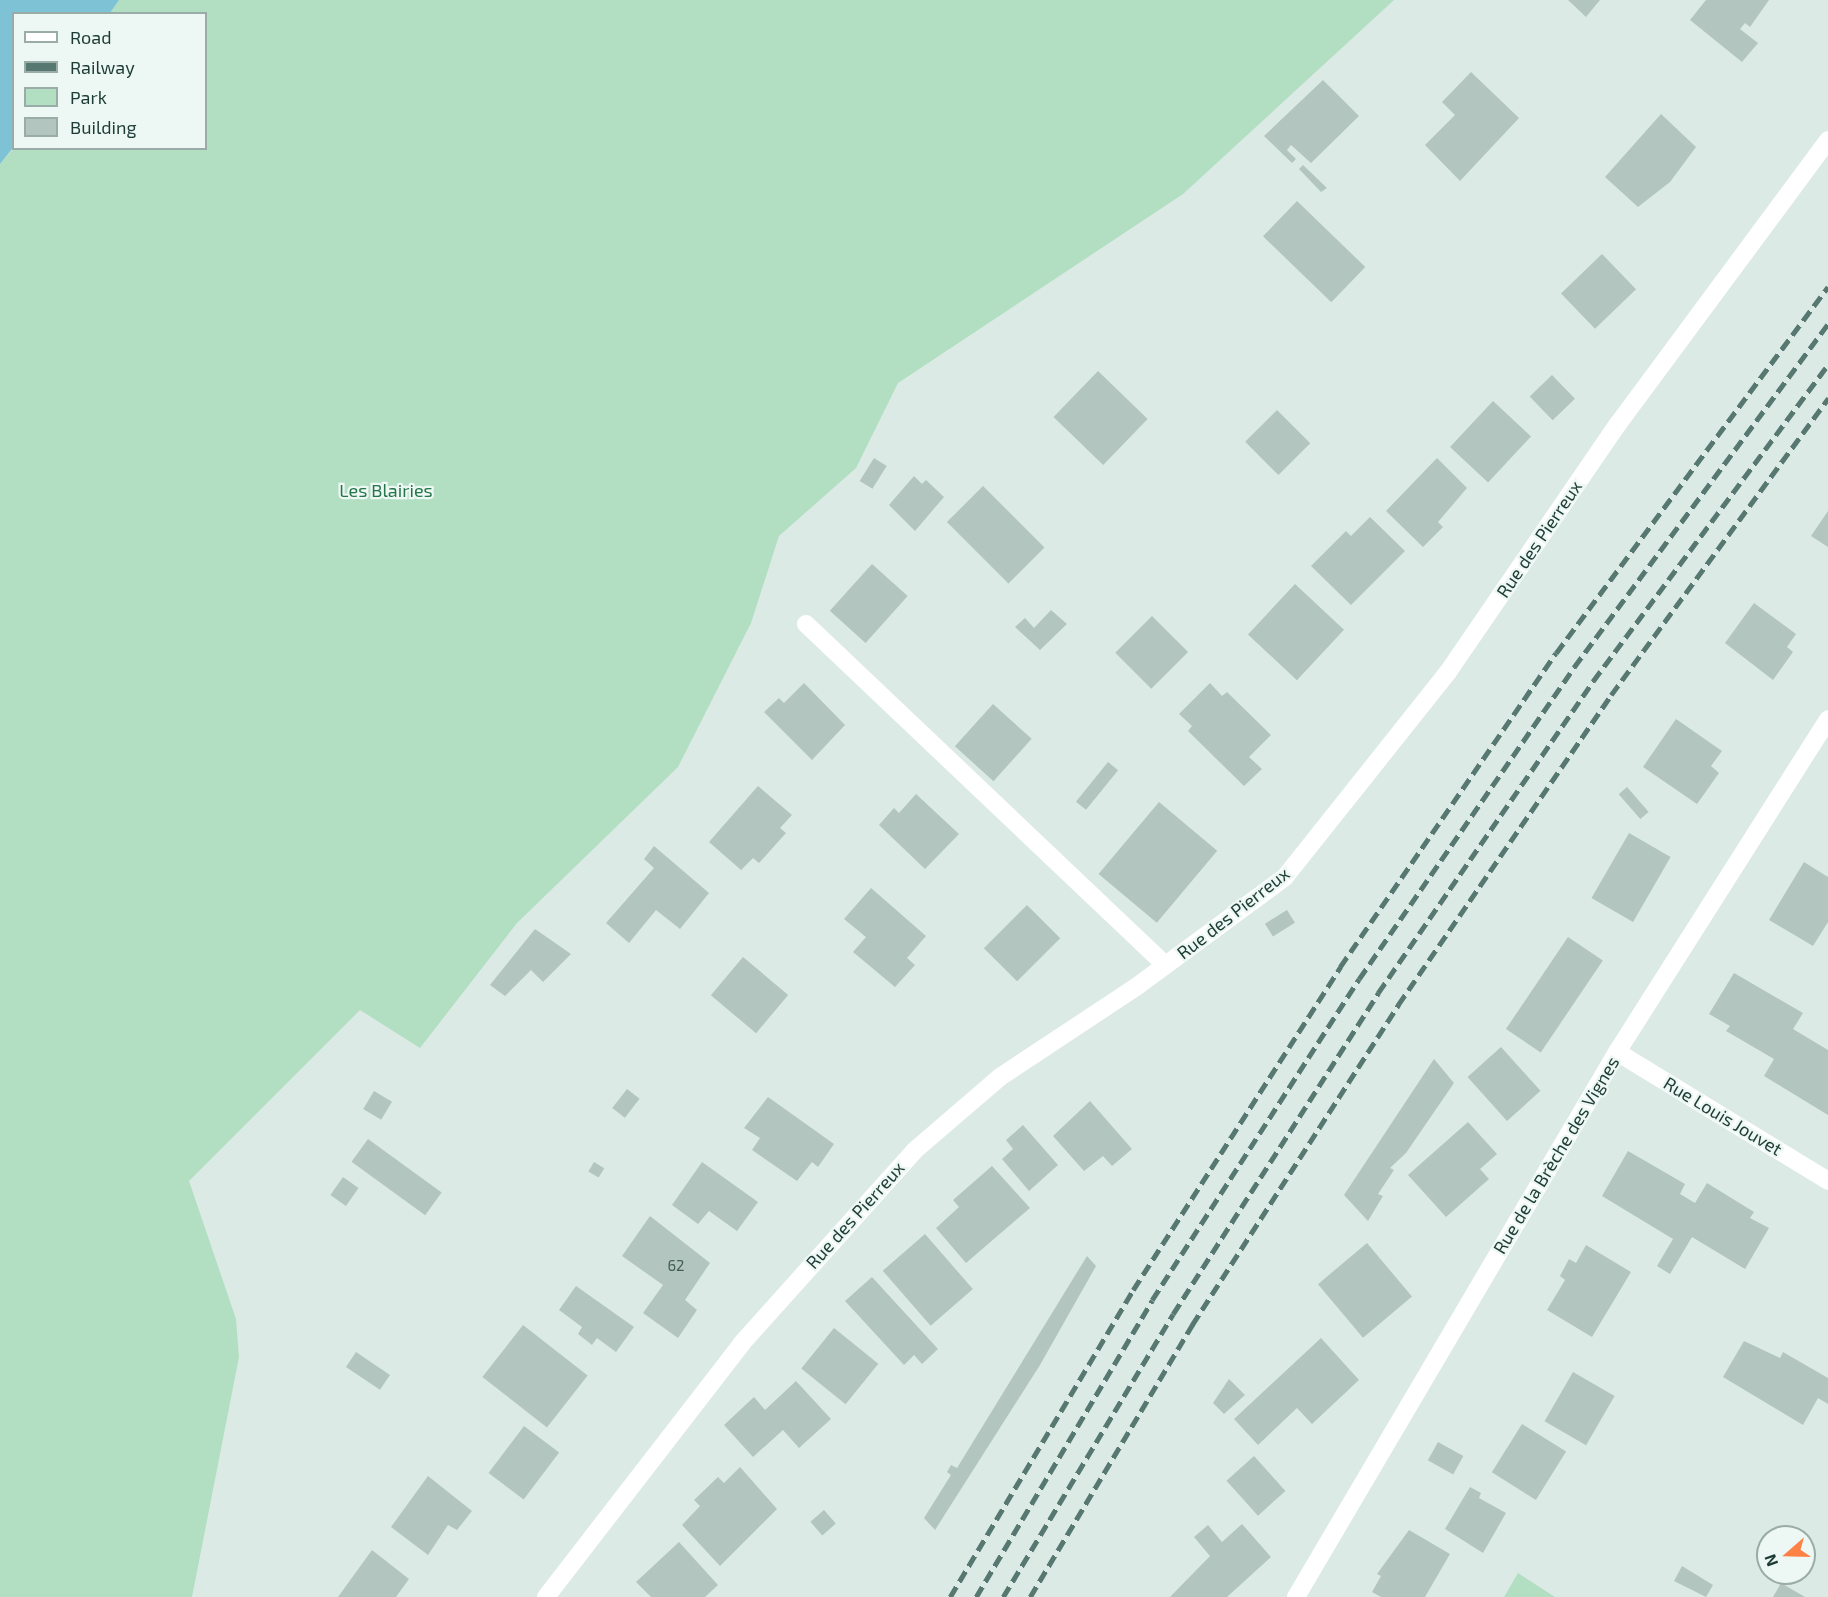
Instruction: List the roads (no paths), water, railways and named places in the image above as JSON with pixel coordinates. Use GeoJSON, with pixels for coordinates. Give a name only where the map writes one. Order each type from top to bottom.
{"type":"FeatureCollection","features":[{"type":"Feature","properties":{"kind":"street","name":"Rue des Pierreux"},"geometry":{"type":"LineString","coordinates":[[546,1597],[742,1343],[914,1150],[1000,1077],[1165,965],[1285,877],[1448,672],[1618,424],[1828,140]]}},
{"type":"Feature","properties":{"kind":"street"},"geometry":{"type":"LineString","coordinates":[[806,624],[1165,965]]}},
{"type":"Feature","properties":{"kind":"street","name":"Rue de la Brèche des Vignes"},"geometry":{"type":"LineString","coordinates":[[1296,1597],[1617,1052],[1828,719]]}},
{"type":"Feature","properties":{"kind":"street","name":"Rue Louis Jouvet"},"geometry":{"type":"LineString","coordinates":[[1617,1052],[1828,1181]]}},
{"type":"Feature","properties":{"kind":"water"},"geometry":{"type":"Polygon","coordinates":[[[0,0],[119,0],[111,12],[12,12],[12,149],[0,164],[0,0]]]}},
{"type":"Feature","properties":{"kind":"railway"},"geometry":{"type":"LineString","coordinates":[[950,1597],[1133,1290],[1340,967],[1556,653],[1828,287]]}},
{"type":"Feature","properties":{"kind":"railway"},"geometry":{"type":"LineString","coordinates":[[976,1597],[1152,1300],[1359,979],[1574,667],[1828,324]]}},
{"type":"Feature","properties":{"kind":"railway"},"geometry":{"type":"LineString","coordinates":[[1003,1597],[1173,1314],[1378,993],[1593,681],[1828,364]]}},
{"type":"Feature","properties":{"kind":"railway"},"geometry":{"type":"LineString","coordinates":[[1030,1597],[1192,1325],[1398,1005],[1611,695],[1828,398]]}},
{"type":"Feature","properties":{"kind":"park label","name":"Les Blairies"},"geometry":{"type":"Point","coordinates":[386,490]}}]}
